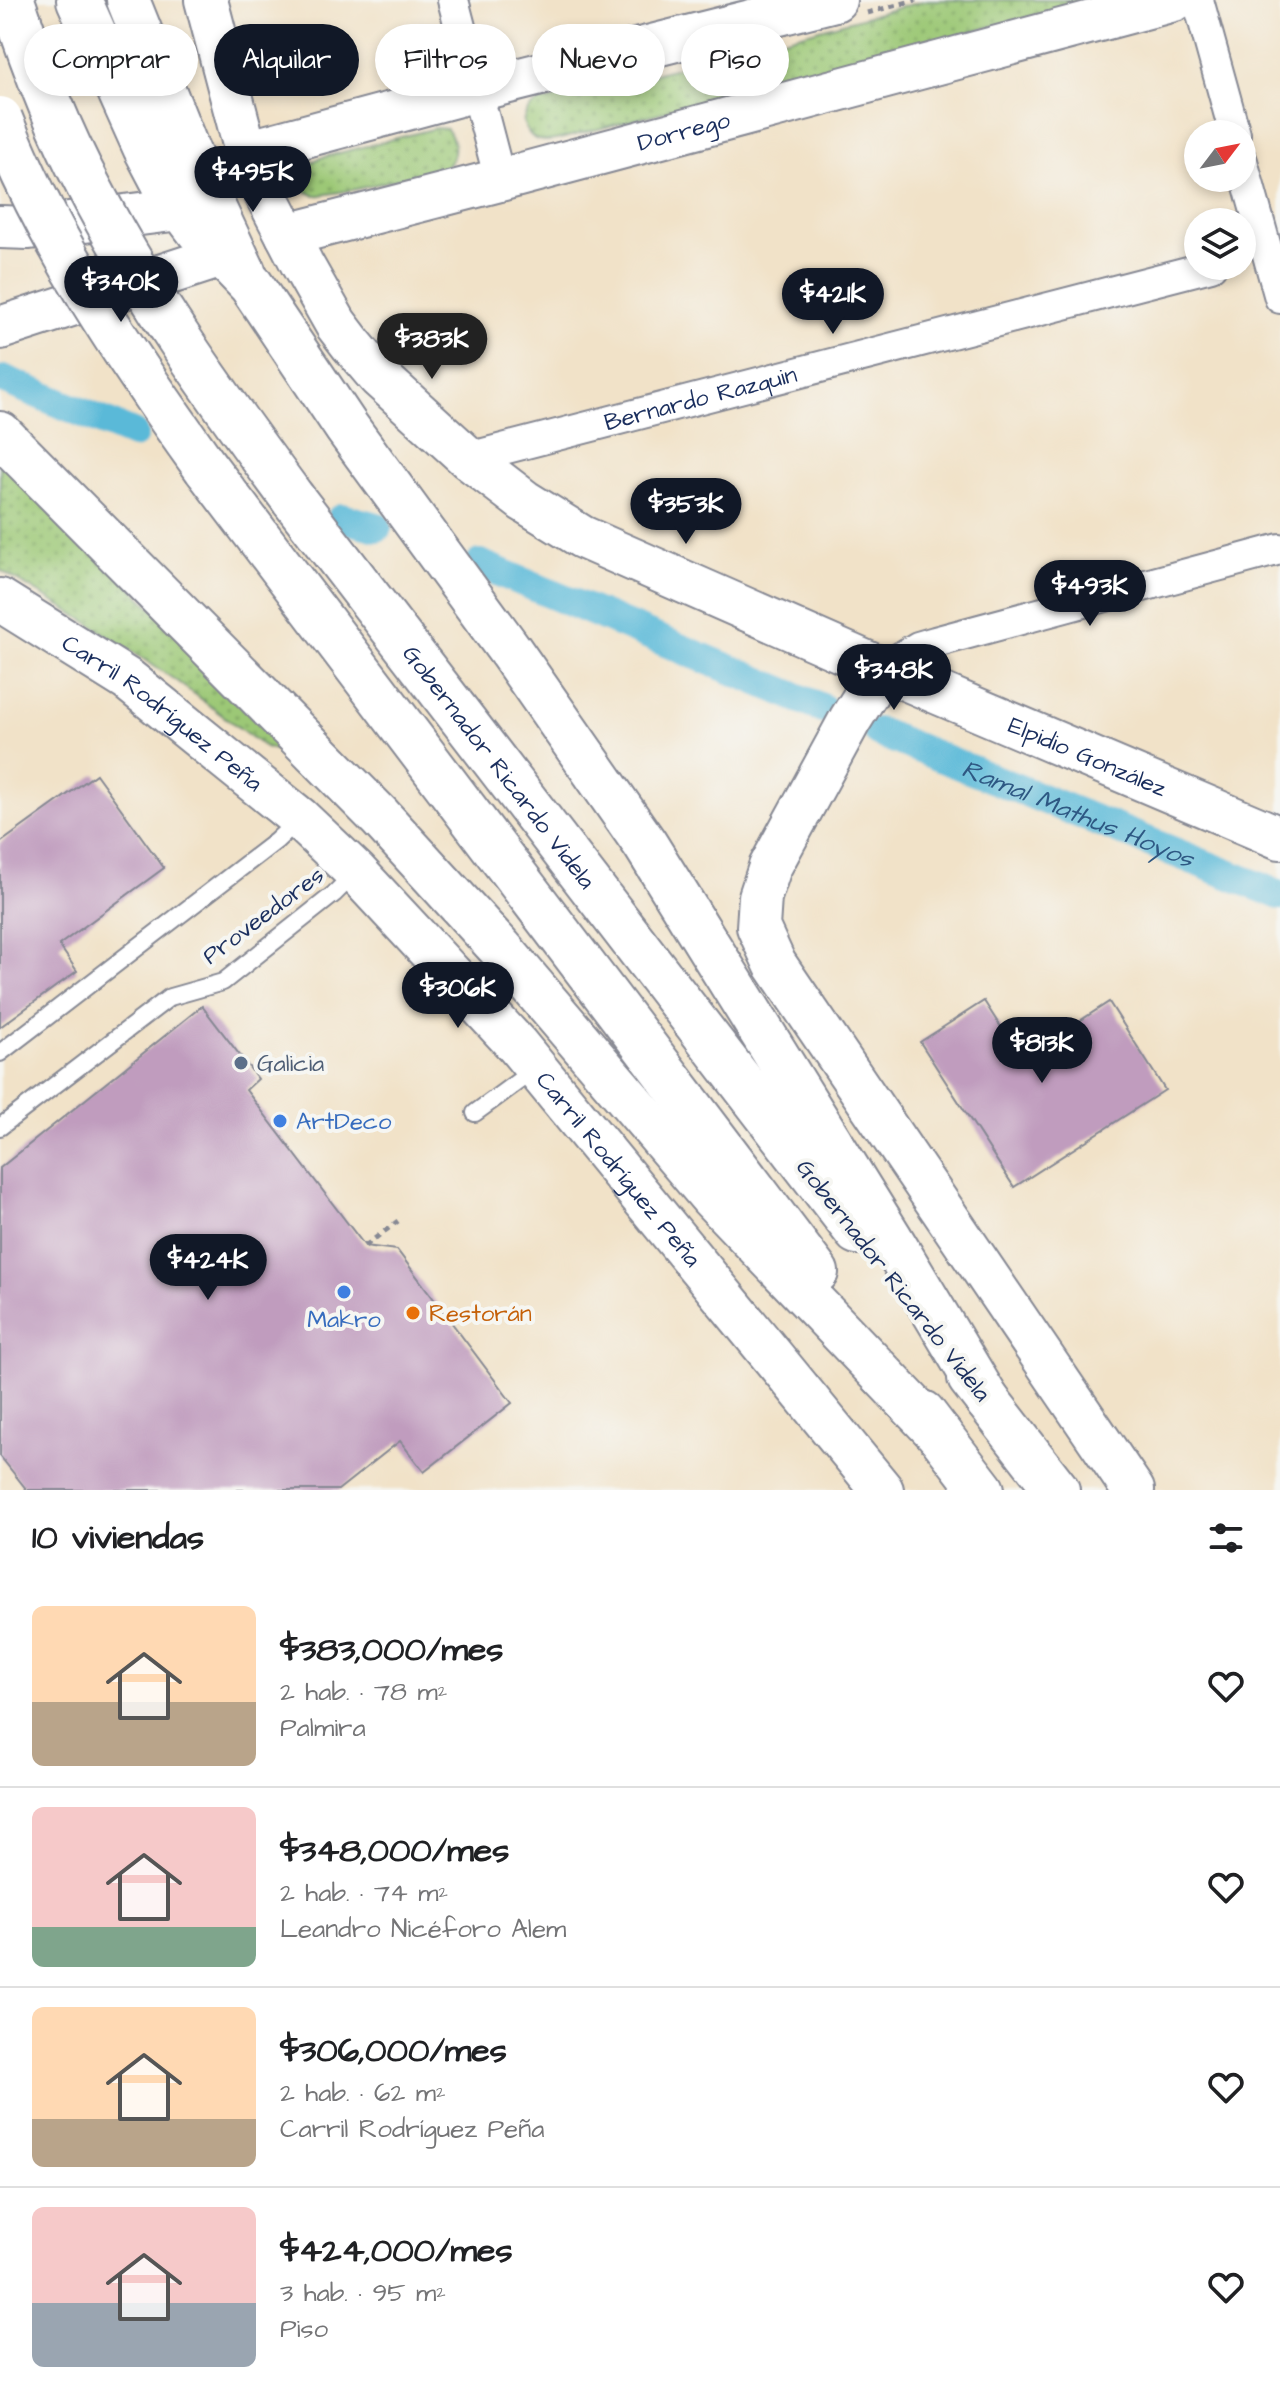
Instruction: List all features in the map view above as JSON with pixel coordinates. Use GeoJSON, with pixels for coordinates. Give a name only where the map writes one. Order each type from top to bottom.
{"type":"FeatureCollection","features":[{"type":"Feature","properties":{"kind":"highway","name":"Gobernador Ricardo Videla"},"geometry":{"type":"LineString","coordinates":[[12,0],[41,82],[87,185],[169,325],[293,499],[1057,1490]]}},
{"type":"Feature","properties":{"kind":"highway"},"geometry":{"type":"LineString","coordinates":[[79,0],[166,187],[196,206],[347,428],[555,713],[645,844],[987,1400]]}},
{"type":"Feature","properties":{"kind":"highway"},"geometry":{"type":"LineString","coordinates":[[0,119],[24,176],[82,286],[127,357],[233,504],[982,1490]]}},
{"type":"Feature","properties":{"kind":"highway"},"geometry":{"type":"LineString","coordinates":[[0,434],[380,817],[500,948],[712,1197],[940,1435]]}},
{"type":"Feature","properties":{"kind":"street"},"geometry":{"type":"LineString","coordinates":[[0,227],[29,228],[196,206],[128,0]]}},
{"type":"Feature","properties":{"kind":"street","name":"Elpidio González"},"geometry":{"type":"LineString","coordinates":[[206,0],[246,152],[336,324],[379,377],[468,458],[524,501],[582,537],[882,669],[1280,838]]}},
{"type":"Feature","properties":{"kind":"street"},"geometry":{"type":"LineString","coordinates":[[453,0],[459,24]]}},
{"type":"Feature","properties":{"kind":"street"},"geometry":{"type":"LineString","coordinates":[[516,80],[835,0]]}},
{"type":"Feature","properties":{"kind":"street","name":"Dorrego"},"geometry":{"type":"LineString","coordinates":[[287,235],[1174,0]]}},
{"type":"Feature","properties":{"kind":"street"},"geometry":{"type":"LineString","coordinates":[[1198,0],[1231,120]]}},
{"type":"Feature","properties":{"kind":"street"},"geometry":{"type":"LineString","coordinates":[[246,152],[455,96]]}},
{"type":"Feature","properties":{"kind":"street"},"geometry":{"type":"LineString","coordinates":[[479,96],[500,180]]}},
{"type":"Feature","properties":{"kind":"street"},"geometry":{"type":"LineString","coordinates":[[1249,192],[1263,253],[1280,298]]}},
{"type":"Feature","properties":{"kind":"street"},"geometry":{"type":"LineString","coordinates":[[0,328],[236,264]]}},
{"type":"Feature","properties":{"kind":"street","name":"Bernardo Razquin"},"geometry":{"type":"LineString","coordinates":[[468,458],[1184,273]]}},
{"type":"Feature","properties":{"kind":"street"},"geometry":{"type":"LineString","coordinates":[[1133,1490],[775,964],[758,927],[760,897],[770,867],[850,720],[882,669],[909,652],[935,642],[1280,549]]}},
{"type":"Feature","properties":{"kind":"street","name":"Carril Rodríguez Peña"},"geometry":{"type":"LineString","coordinates":[[0,600],[128,680],[299,818],[356,872],[517,1045],[870,1486]]}},
{"type":"Feature","properties":{"kind":"lane"},"geometry":{"type":"LineString","coordinates":[[0,1053],[276,841],[299,818]]}},
{"type":"Feature","properties":{"kind":"lane","name":"Proveedores"},"geometry":{"type":"LineString","coordinates":[[0,1127],[170,997],[223,982],[334,894],[356,872]]}},
{"type":"Feature","properties":{"kind":"lane"},"geometry":{"type":"LineString","coordinates":[[475,1113],[536,1069]]}},
{"type":"Feature","properties":{"kind":"path"},"geometry":{"type":"LineString","coordinates":[[365,1246],[398,1221]]}},
{"type":"Feature","properties":{"kind":"green space"},"geometry":{"type":"Polygon","coordinates":[[[927,0],[1094,0],[789,79],[789,37],[927,0]]]}},
{"type":"Feature","properties":{"kind":"green space"},"geometry":{"type":"Polygon","coordinates":[[[681,67],[681,96],[725,96],[556,140],[535,139],[523,122],[534,105],[565,96],[665,96],[665,71],[681,67]]]}},
{"type":"Feature","properties":{"kind":"green space"},"geometry":{"type":"Polygon","coordinates":[[[436,128],[447,129],[454,144],[454,153],[446,167],[315,196],[304,190],[298,179],[302,167],[320,158],[436,128]]]}},
{"type":"Feature","properties":{"kind":"green space"},"geometry":{"type":"Polygon","coordinates":[[[0,455],[299,757],[265,747],[175,680],[89,623],[0,570],[0,455]]]}},
{"type":"Feature","properties":{"kind":"building"},"geometry":{"type":"Polygon","coordinates":[[[96,774],[164,868],[59,945],[77,971],[0,1027],[0,843],[96,774]]]}},
{"type":"Feature","properties":{"kind":"building"},"geometry":{"type":"Polygon","coordinates":[[[984,1001],[1021,1059],[1109,1002],[1165,1090],[1014,1187],[920,1042],[984,1001]]]}},
{"type":"Feature","properties":{"kind":"building"},"geometry":{"type":"Polygon","coordinates":[[[202,1006],[258,1079],[246,1090],[365,1246],[397,1250],[512,1403],[424,1472],[400,1441],[338,1490],[27,1490],[0,1456],[0,1168],[202,1006]]]}},
{"type":"Feature","properties":{"kind":"waterway","name":"Ramal Mathus Hoyos"},"geometry":{"type":"LineString","coordinates":[[5,380],[133,434]]}},
{"type":"Feature","properties":{"kind":"waterway","name":"Ramal Mathus Hoyos"},"geometry":{"type":"LineString","coordinates":[[342,518],[377,527]]}},
{"type":"Feature","properties":{"kind":"waterway","name":"Ramal Mathus Hoyos"},"geometry":{"type":"LineString","coordinates":[[480,564],[822,708]]}},
{"type":"Feature","properties":{"kind":"waterway","name":"Ramal Mathus Hoyos"},"geometry":{"type":"LineString","coordinates":[[878,732],[1280,895]]}},
{"type":"Feature","properties":{"kind":"place","name":"Galicia"},"geometry":{"type":"Point","coordinates":[241,1063]}},
{"type":"Feature","properties":{"kind":"place","name":"ArtDeco"},"geometry":{"type":"Point","coordinates":[280,1121]}},
{"type":"Feature","properties":{"kind":"place","name":"Makro"},"geometry":{"type":"Point","coordinates":[344,1292]}},
{"type":"Feature","properties":{"kind":"place","name":"Restorán"},"geometry":{"type":"Point","coordinates":[413,1313]}}]}
